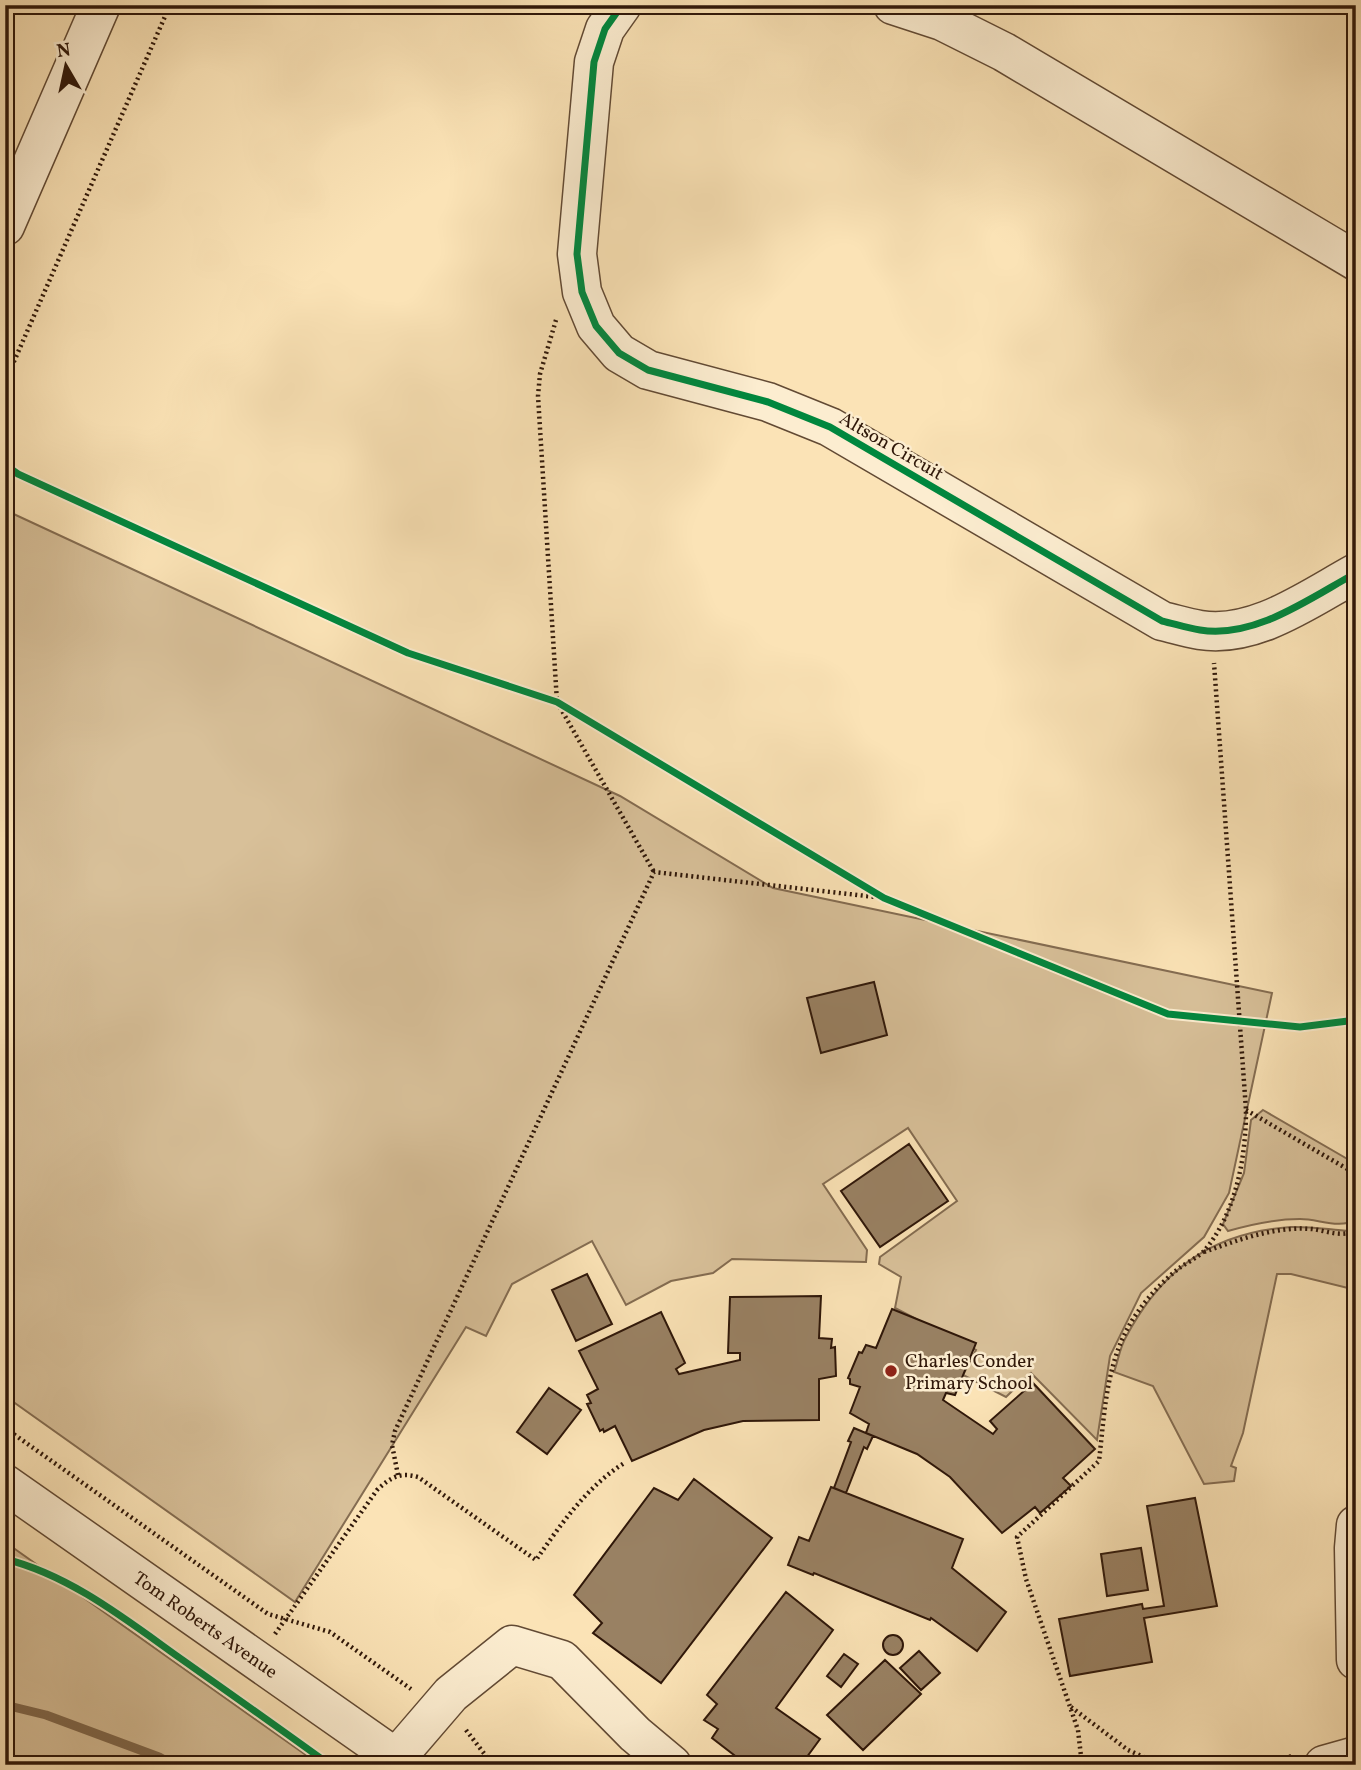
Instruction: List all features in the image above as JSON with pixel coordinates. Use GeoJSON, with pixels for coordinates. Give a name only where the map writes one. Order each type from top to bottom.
{"type":"FeatureCollection","features":[{"type":"Feature","properties":{"kind":"street"},"geometry":{"type":"LineString","coordinates":[[5,226],[102,5]]}},
{"type":"Feature","properties":{"kind":"street","name":"Altson Circuit"},"geometry":{"type":"LineString","coordinates":[[622,5],[605,29],[594,62],[577,254],[582,292],[596,326],[619,354],[648,370],[768,402],[830,427],[1162,621],[1202,631],[1241,629],[1278,616],[1356,573]]}},
{"type":"Feature","properties":{"kind":"street"},"geometry":{"type":"LineString","coordinates":[[893,5],[942,21],[1004,52],[1356,261]]}},
{"type":"Feature","properties":{"kind":"street","name":"Tom Roberts Avenue"},"geometry":{"type":"LineString","coordinates":[[5,1484],[401,1761]]}},
{"type":"Feature","properties":{"kind":"street"},"geometry":{"type":"LineString","coordinates":[[1356,1525],[1353,1548],[1356,1660]]}},
{"type":"Feature","properties":{"kind":"street"},"geometry":{"type":"LineString","coordinates":[[401,1761],[451,1693],[512,1645],[562,1660],[635,1734],[672,1765]]}},
{"type":"Feature","properties":{"kind":"street"},"geometry":{"type":"LineString","coordinates":[[1324,1765],[1356,1756]]}},
{"type":"Feature","properties":{"kind":"path"},"geometry":{"type":"LineString","coordinates":[[5,382],[170,5]]}},
{"type":"Feature","properties":{"kind":"path"},"geometry":{"type":"LineString","coordinates":[[559,313],[540,374],[538,397],[557,702],[653,872]]}},
{"type":"Feature","properties":{"kind":"path"},"geometry":{"type":"LineString","coordinates":[[1203,1252],[1225,1215],[1240,1179],[1246,1144],[1246,1110],[1211,630]]}},
{"type":"Feature","properties":{"kind":"path"},"geometry":{"type":"LineString","coordinates":[[546,698],[569,709]]}},
{"type":"Feature","properties":{"kind":"path"},"geometry":{"type":"LineString","coordinates":[[653,872],[884,898]]}},
{"type":"Feature","properties":{"kind":"path"},"geometry":{"type":"LineString","coordinates":[[398,1475],[392,1445],[395,1431],[653,872]]}},
{"type":"Feature","properties":{"kind":"path"},"geometry":{"type":"LineString","coordinates":[[861,884],[897,903]]}},
{"type":"Feature","properties":{"kind":"path"},"geometry":{"type":"LineString","coordinates":[[1228,1021],[1252,1023]]}},
{"type":"Feature","properties":{"kind":"path"},"geometry":{"type":"LineString","coordinates":[[1246,1110],[1356,1174]]}},
{"type":"Feature","properties":{"kind":"path"},"geometry":{"type":"LineString","coordinates":[[1082,1765],[1078,1730],[1026,1580],[1017,1537],[1099,1461],[1108,1381],[1122,1339],[1137,1312],[1176,1270],[1203,1252],[1245,1237],[1285,1230],[1311,1229],[1341,1234],[1356,1230]]}},
{"type":"Feature","properties":{"kind":"path"},"geometry":{"type":"LineString","coordinates":[[5,1427],[268,1614],[330,1632],[467,1731],[493,1765]]}},
{"type":"Feature","properties":{"kind":"path"},"geometry":{"type":"LineString","coordinates":[[258,1661],[284,1620],[377,1490],[388,1479],[408,1474],[425,1481],[536,1560],[558,1528],[588,1494],[611,1471],[626,1462]]}},
{"type":"Feature","properties":{"kind":"path"},"geometry":{"type":"LineString","coordinates":[[1069,1706],[1128,1750],[1161,1765]]}},
{"type":"Feature","properties":{"kind":"shaded area"},"geometry":{"type":"Polygon","coordinates":[[[5,510],[620,796],[773,888],[1272,993],[1229,1193],[1204,1237],[1141,1293],[1110,1356],[1097,1440],[1031,1373],[1006,1397],[963,1375],[976,1350],[895,1308],[901,1277],[879,1264],[880,1257],[957,1201],[908,1128],[823,1184],[867,1250],[866,1262],[732,1259],[713,1273],[671,1281],[626,1305],[592,1241],[512,1284],[486,1336],[466,1327],[295,1602],[5,1396],[5,510]]]}},
{"type":"Feature","properties":{"kind":"shaded area"},"geometry":{"type":"Polygon","coordinates":[[[1263,1110],[1356,1164],[1356,1220],[1335,1224],[1307,1219],[1282,1220],[1228,1231],[1223,1224],[1244,1173],[1251,1120],[1263,1110]]]}},
{"type":"Feature","properties":{"kind":"shaded area"},"geometry":{"type":"Polygon","coordinates":[[[1356,1226],[1356,1290],[1291,1274],[1277,1274],[1243,1433],[1231,1466],[1236,1468],[1234,1481],[1204,1484],[1153,1386],[1114,1372],[1126,1337],[1140,1313],[1173,1274],[1214,1246],[1263,1230],[1298,1227],[1350,1231],[1356,1226]]]}},
{"type":"Feature","properties":{"kind":"shaded area"},"geometry":{"type":"Polygon","coordinates":[[[5,1542],[320,1765],[5,1765],[5,1542]]]}},
{"type":"Feature","properties":{"kind":"building"},"geometry":{"type":"Polygon","coordinates":[[[874,982],[887,1035],[821,1053],[807,998],[874,982]]]}},
{"type":"Feature","properties":{"kind":"building"},"geometry":{"type":"Polygon","coordinates":[[[909,1144],[948,1201],[880,1247],[841,1191],[909,1144]]]}},
{"type":"Feature","properties":{"kind":"building"},"geometry":{"type":"Polygon","coordinates":[[[587,1274],[612,1324],[576,1341],[552,1290],[587,1274]]]}},
{"type":"Feature","properties":{"kind":"building"},"geometry":{"type":"Polygon","coordinates":[[[821,1296],[819,1338],[832,1339],[831,1348],[835,1347],[836,1376],[819,1379],[819,1420],[743,1421],[704,1430],[632,1461],[615,1426],[604,1432],[603,1429],[600,1431],[587,1404],[591,1403],[587,1395],[598,1389],[579,1351],[661,1312],[685,1363],[676,1369],[679,1374],[740,1360],[740,1353],[728,1353],[730,1297],[821,1296]]]}},
{"type":"Feature","properties":{"kind":"building"},"geometry":{"type":"Polygon","coordinates":[[[892,1309],[976,1343],[955,1395],[946,1393],[943,1400],[993,1434],[997,1429],[990,1421],[1033,1383],[1095,1449],[1063,1478],[1071,1486],[1040,1513],[1035,1507],[1002,1533],[950,1477],[917,1454],[866,1433],[869,1424],[850,1413],[860,1387],[850,1384],[848,1378],[859,1352],[862,1353],[866,1345],[876,1348],[892,1309]]]}},
{"type":"Feature","properties":{"kind":"building"},"geometry":{"type":"Polygon","coordinates":[[[549,1388],[581,1410],[547,1454],[517,1432],[549,1388]]]}},
{"type":"Feature","properties":{"kind":"building"},"geometry":{"type":"Polygon","coordinates":[[[854,1428],[873,1436],[867,1449],[864,1447],[846,1493],[834,1488],[854,1428]]]}},
{"type":"Feature","properties":{"kind":"building"},"geometry":{"type":"Polygon","coordinates":[[[694,1479],[772,1538],[661,1683],[593,1633],[602,1623],[574,1595],[654,1488],[678,1500],[694,1479]]]}},
{"type":"Feature","properties":{"kind":"building"},"geometry":{"type":"Polygon","coordinates":[[[831,1487],[963,1539],[952,1568],[1006,1612],[977,1651],[931,1618],[930,1620],[788,1565],[799,1537],[809,1541],[831,1487]]]}},
{"type":"Feature","properties":{"kind":"building"},"geometry":{"type":"Polygon","coordinates":[[[1195,1498],[1217,1606],[1144,1618],[1152,1662],[1070,1676],[1059,1619],[1142,1604],[1143,1609],[1164,1606],[1147,1506],[1195,1498]]]}},
{"type":"Feature","properties":{"kind":"building"},"geometry":{"type":"Polygon","coordinates":[[[1141,1548],[1148,1590],[1107,1596],[1101,1554],[1141,1548]]]}},
{"type":"Feature","properties":{"kind":"building"},"geometry":{"type":"Polygon","coordinates":[[[786,1592],[833,1630],[776,1708],[820,1739],[801,1765],[747,1765],[712,1738],[718,1729],[704,1720],[717,1704],[707,1695],[786,1592]]]}},
{"type":"Feature","properties":{"kind":"building"},"geometry":{"type":"Polygon","coordinates":[[[893,1635],[900,1638],[903,1645],[900,1652],[893,1655],[886,1652],[883,1645],[886,1638],[893,1635]]]}},
{"type":"Feature","properties":{"kind":"building"},"geometry":{"type":"Polygon","coordinates":[[[919,1651],[940,1673],[921,1690],[900,1668],[919,1651]]]}},
{"type":"Feature","properties":{"kind":"building"},"geometry":{"type":"Polygon","coordinates":[[[844,1654],[858,1664],[841,1687],[827,1676],[844,1654]]]}},
{"type":"Feature","properties":{"kind":"building"},"geometry":{"type":"Polygon","coordinates":[[[885,1660],[921,1694],[863,1750],[827,1715],[885,1660]]]}},
{"type":"Feature","properties":{"kind":"waterway"},"geometry":{"type":"LineString","coordinates":[[5,1705],[46,1715],[159,1757],[173,1765]]}},
{"type":"Feature","properties":{"kind":"cycle path"},"geometry":{"type":"LineString","coordinates":[[622,5],[605,29],[594,62],[577,254],[582,292],[596,326],[619,353],[648,370],[768,402],[830,427],[1162,621],[1200,630],[1241,628],[1281,614],[1356,573]]}},
{"type":"Feature","properties":{"kind":"cycle path"},"geometry":{"type":"LineString","coordinates":[[5,465],[18,474],[408,653],[557,702],[884,898],[1168,1014],[1300,1027],[1356,1020]]}},
{"type":"Feature","properties":{"kind":"cycle path"},"geometry":{"type":"LineString","coordinates":[[5,1559],[29,1566],[95,1599],[330,1765]]}},
{"type":"Feature","properties":{"kind":"place","name":"Charles Conder Primary School"},"geometry":{"type":"Point","coordinates":[891,1371]}}]}
